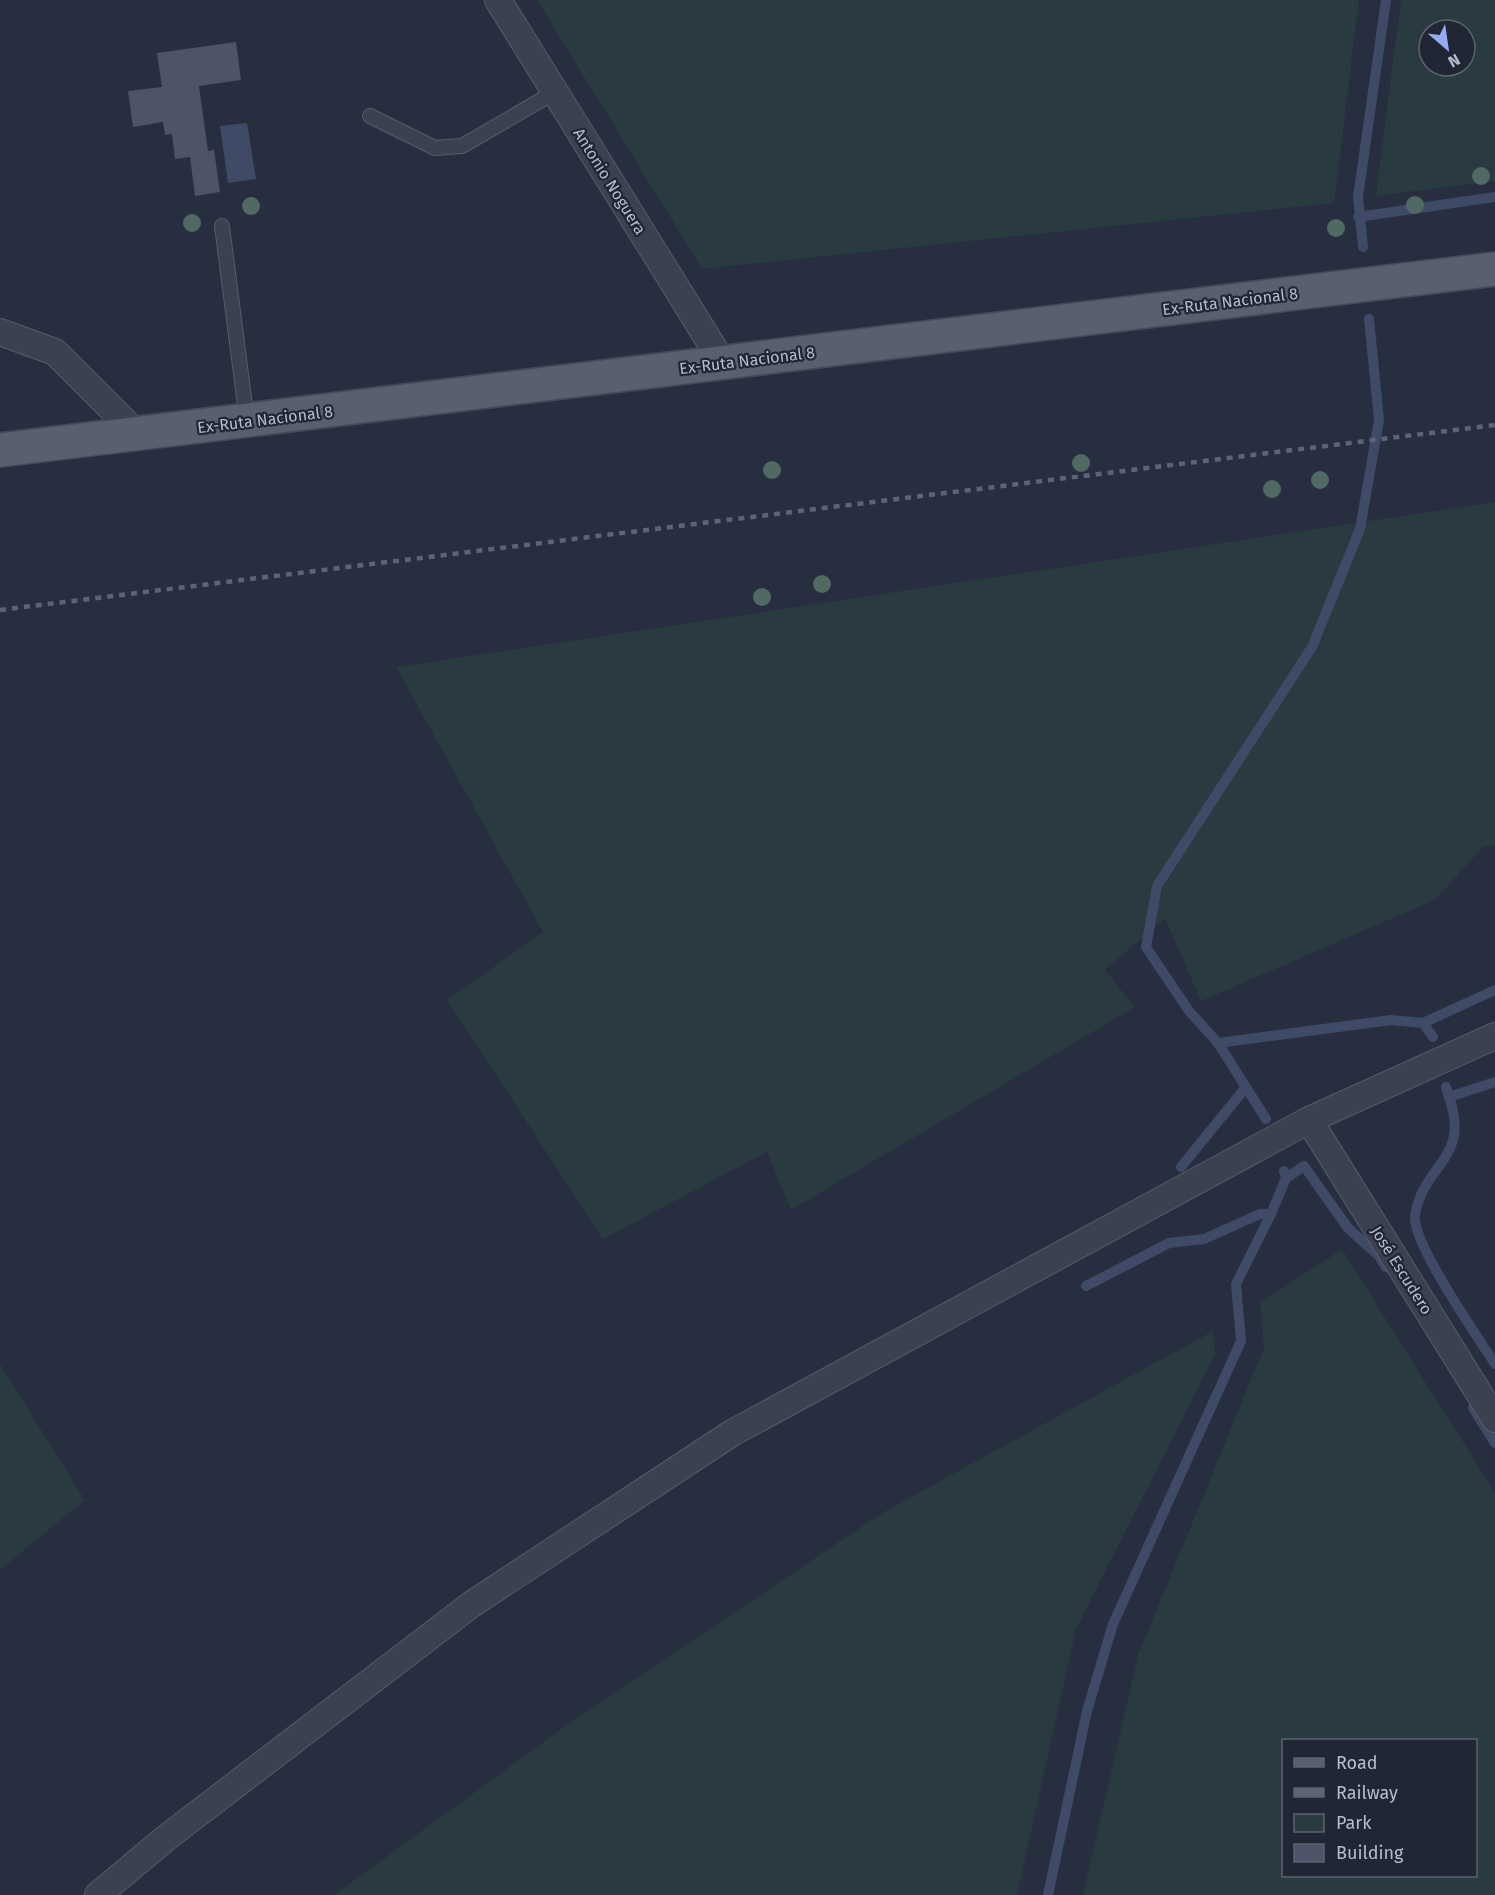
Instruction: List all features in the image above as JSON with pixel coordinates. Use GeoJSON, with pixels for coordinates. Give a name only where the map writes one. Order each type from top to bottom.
{"type":"FeatureCollection","features":[{"type":"Feature","properties":{"kind":"main road","name":"Ex-Ruta Nacional 8"},"geometry":{"type":"LineString","coordinates":[[0,450],[1495,269]]}},
{"type":"Feature","properties":{"kind":"street","name":"Antonio Noguera"},"geometry":{"type":"LineString","coordinates":[[498,0],[723,363]]}},
{"type":"Feature","properties":{"kind":"street"},"geometry":{"type":"LineString","coordinates":[[0,332],[56,352],[137,434]]}},
{"type":"Feature","properties":{"kind":"street"},"geometry":{"type":"LineString","coordinates":[[98,1895],[166,1838],[472,1604],[732,1432],[1309,1120],[1495,1036]]}},
{"type":"Feature","properties":{"kind":"street","name":"José Escudero"},"geometry":{"type":"LineString","coordinates":[[1309,1120],[1495,1419]]}},
{"type":"Feature","properties":{"kind":"lane"},"geometry":{"type":"LineString","coordinates":[[370,116],[435,148],[462,146],[555,92]]}},
{"type":"Feature","properties":{"kind":"lane"},"geometry":{"type":"LineString","coordinates":[[222,226],[247,421]]}},
{"type":"Feature","properties":{"kind":"green space"},"geometry":{"type":"Polygon","coordinates":[[[537,0],[1359,0],[1334,203],[702,269],[537,0]]]}},
{"type":"Feature","properties":{"kind":"green space"},"geometry":{"type":"Polygon","coordinates":[[[1401,0],[1495,0],[1495,181],[1376,196],[1401,0]]]}},
{"type":"Feature","properties":{"kind":"green space"},"geometry":{"type":"Polygon","coordinates":[[[1495,502],[1495,845],[1483,847],[1435,900],[1201,1001],[1165,918],[1105,970],[1135,1007],[791,1210],[767,1152],[603,1239],[447,1000],[543,932],[396,667],[1495,502]]]}},
{"type":"Feature","properties":{"kind":"green space"},"geometry":{"type":"Polygon","coordinates":[[[1342,1249],[1495,1493],[1495,1895],[1083,1895],[1138,1655],[1264,1348],[1260,1303],[1342,1249]]]}},
{"type":"Feature","properties":{"kind":"green space"},"geometry":{"type":"Polygon","coordinates":[[[1213,1331],[1215,1354],[1076,1629],[1017,1895],[334,1895],[564,1727],[882,1513],[1213,1331]]]}},
{"type":"Feature","properties":{"kind":"green space"},"geometry":{"type":"Polygon","coordinates":[[[0,1364],[85,1500],[0,1570],[0,1364]]]}},
{"type":"Feature","properties":{"kind":"water"},"geometry":{"type":"Polygon","coordinates":[[[247,123],[256,179],[228,183],[220,126],[247,123]]]}},
{"type":"Feature","properties":{"kind":"building"},"geometry":{"type":"Polygon","coordinates":[[[236,42],[241,80],[199,86],[208,151],[214,150],[220,192],[195,196],[190,157],[175,159],[172,134],[165,135],[163,122],[133,127],[128,91],[162,87],[157,53],[236,42]]]}},
{"type":"Feature","properties":{"kind":"waterway"},"geometry":{"type":"LineString","coordinates":[[1363,247],[1358,197],[1386,0]]}},
{"type":"Feature","properties":{"kind":"waterway"},"geometry":{"type":"LineString","coordinates":[[1358,217],[1495,197]]}},
{"type":"Feature","properties":{"kind":"waterway"},"geometry":{"type":"LineString","coordinates":[[1266,1119],[1218,1043],[1189,1011],[1146,947],[1157,886],[1312,647],[1360,529],[1379,420],[1369,319]]}},
{"type":"Feature","properties":{"kind":"waterway"},"geometry":{"type":"LineString","coordinates":[[1218,1043],[1391,1020],[1423,1023],[1495,990]]}},
{"type":"Feature","properties":{"kind":"waterway"},"geometry":{"type":"LineString","coordinates":[[1423,1023],[1433,1037]]}},
{"type":"Feature","properties":{"kind":"waterway"},"geometry":{"type":"LineString","coordinates":[[1446,1087],[1449,1097],[1495,1082]]}},
{"type":"Feature","properties":{"kind":"waterway"},"geometry":{"type":"LineString","coordinates":[[1181,1167],[1246,1087]]}},
{"type":"Feature","properties":{"kind":"waterway"},"geometry":{"type":"LineString","coordinates":[[1449,1097],[1454,1118],[1454,1134],[1444,1160],[1427,1183],[1420,1198],[1415,1215],[1417,1228],[1434,1267],[1495,1364]]}},
{"type":"Feature","properties":{"kind":"waterway"},"geometry":{"type":"LineString","coordinates":[[1286,1178],[1304,1166],[1348,1228],[1379,1256],[1386,1267]]}},
{"type":"Feature","properties":{"kind":"waterway"},"geometry":{"type":"LineString","coordinates":[[1048,1895],[1087,1711],[1113,1624],[1241,1341],[1236,1284],[1271,1214],[1286,1178],[1284,1171]]}},
{"type":"Feature","properties":{"kind":"waterway"},"geometry":{"type":"LineString","coordinates":[[1086,1286],[1169,1243],[1204,1239],[1260,1214],[1271,1214]]}},
{"type":"Feature","properties":{"kind":"waterway"},"geometry":{"type":"LineString","coordinates":[[1473,1408],[1495,1443]]}},
{"type":"Feature","properties":{"kind":"railway"},"geometry":{"type":"LineString","coordinates":[[0,610],[1495,425]]}}]}
